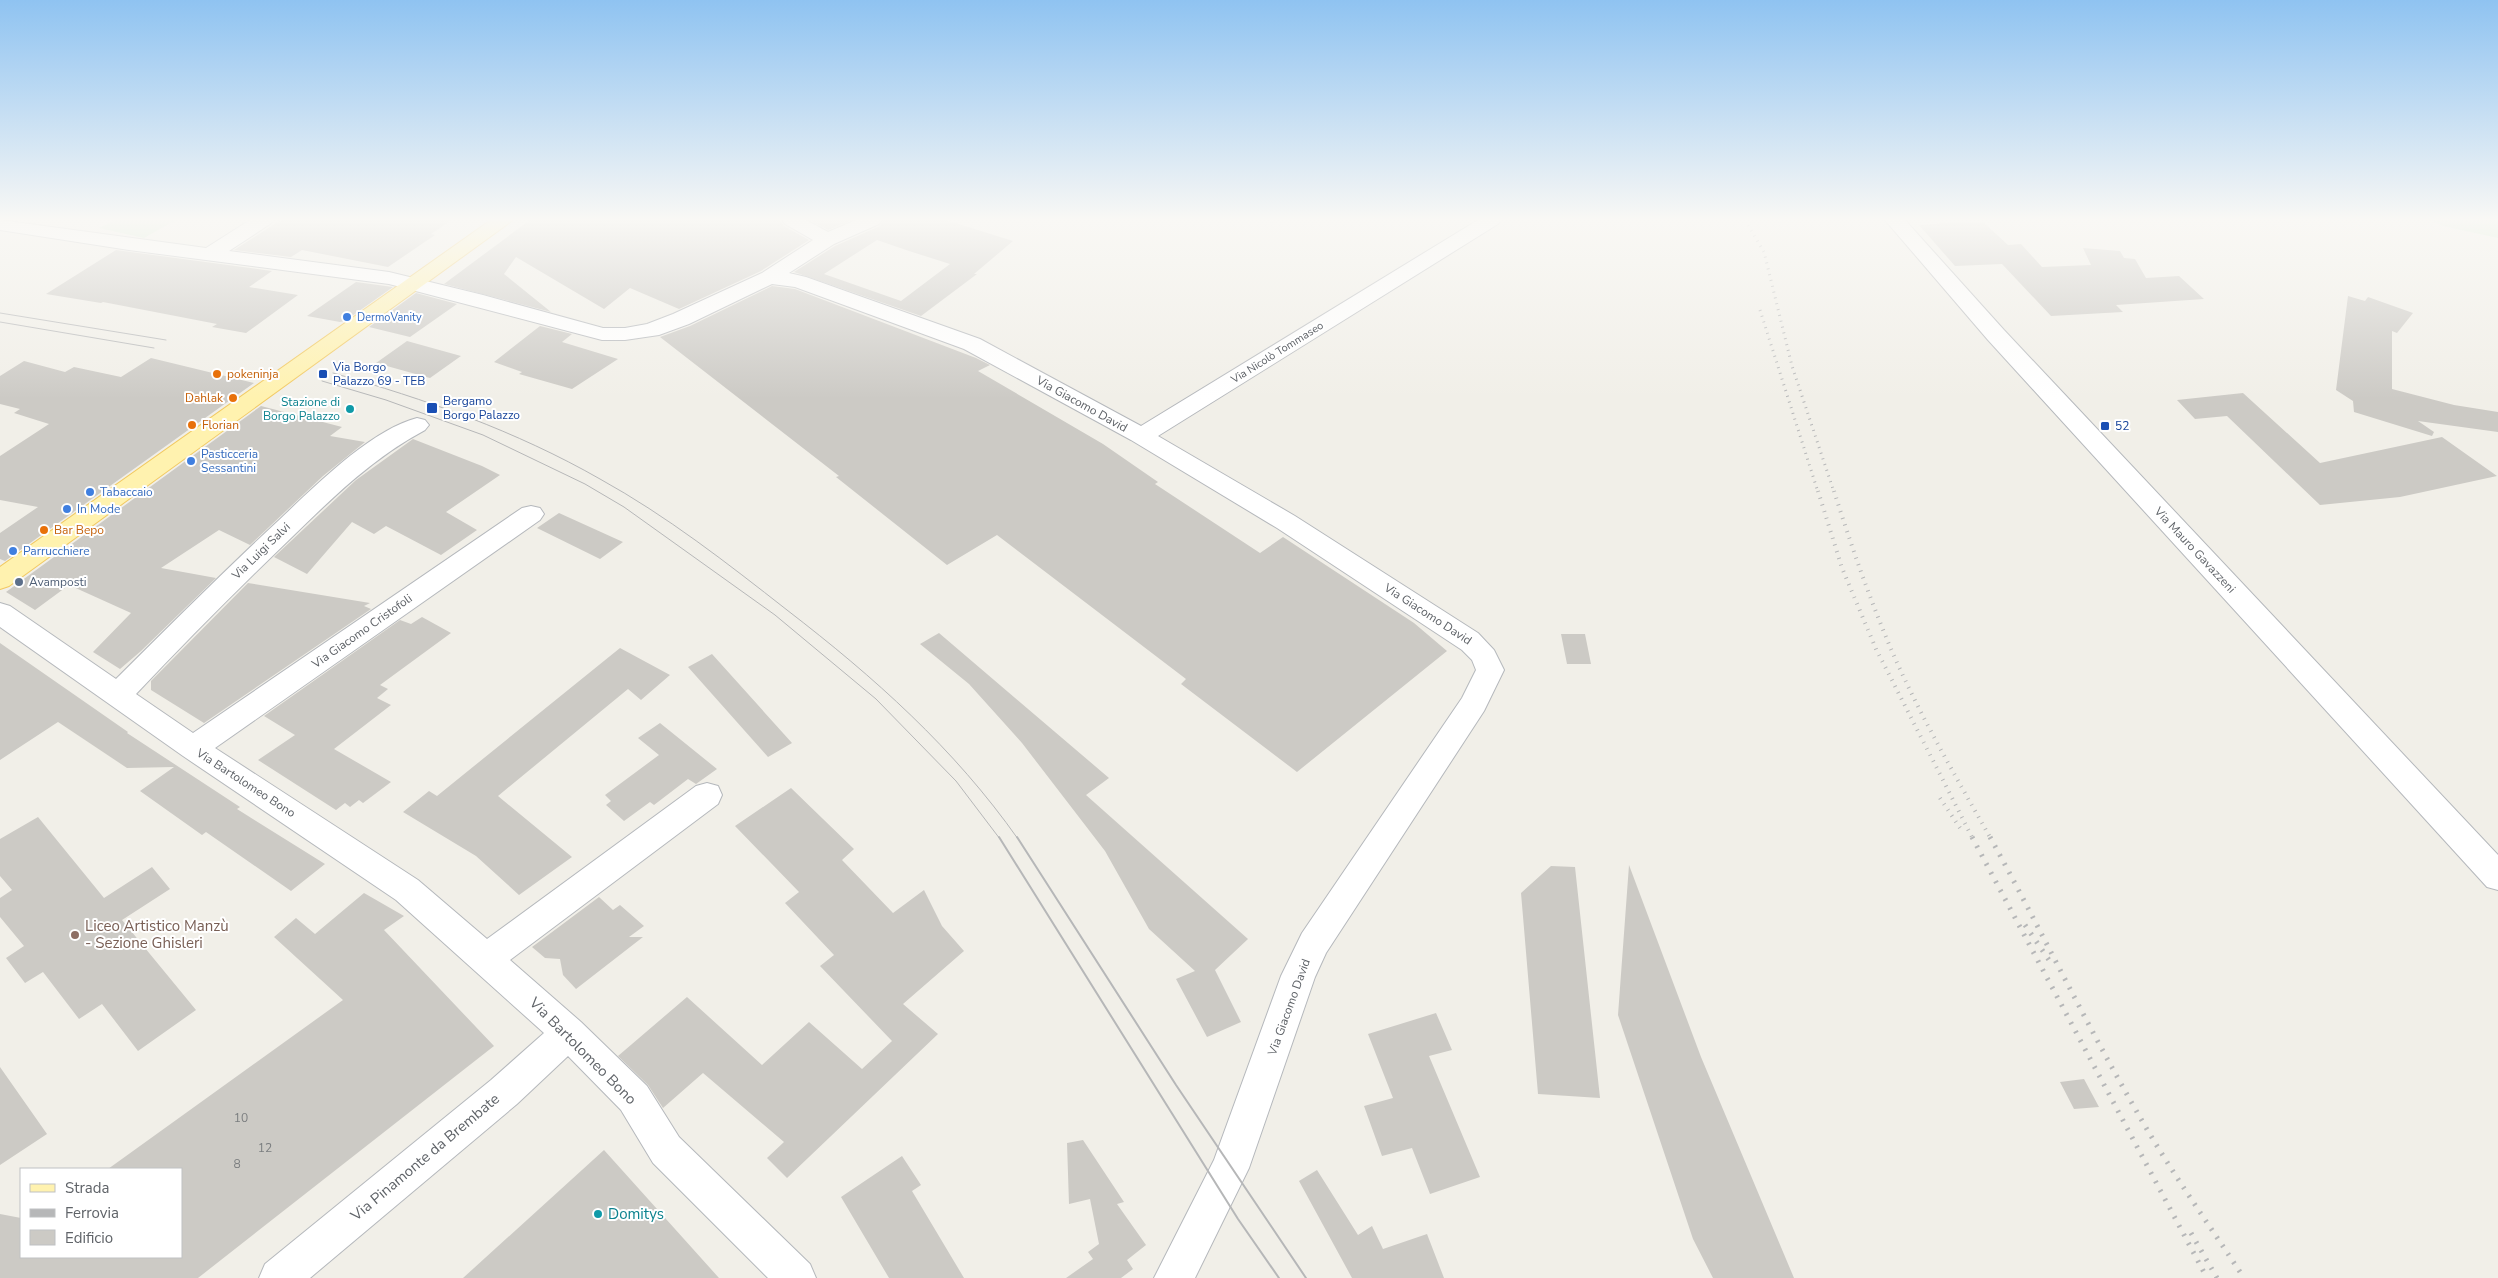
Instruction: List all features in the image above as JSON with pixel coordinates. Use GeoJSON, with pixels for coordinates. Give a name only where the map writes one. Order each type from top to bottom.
{"type":"FeatureCollection","features":[{"type":"Feature","properties":{"kind":"main road"},"geometry":{"type":"LineString","coordinates":[[0,580],[422,280]]}},
{"type":"Feature","properties":{"kind":"street"},"geometry":{"type":"LineString","coordinates":[[391,280],[416,284],[602,334],[651,330],[681,319],[762,280]]}},
{"type":"Feature","properties":{"kind":"street","name":"Via Giacomo David"},"geometry":{"type":"LineString","coordinates":[[791,280],[972,344],[1139,435],[1286,522],[1468,640],[1480,649],[1490,670],[1474,703],[1314,942],[1298,976],[1230,1168],[1174,1278]]}},
{"type":"Feature","properties":{"kind":"street","name":"Via Nicolò Tommaseo"},"geometry":{"type":"LineString","coordinates":[[1139,435],[1151,431],[1395,280]]}},
{"type":"Feature","properties":{"kind":"street","name":"Via Mauro Gavazzeni"},"geometry":{"type":"LineString","coordinates":[[1947,280],[1996,335],[2498,877]]}},
{"type":"Feature","properties":{"kind":"street","name":"Via Luigi Salvi"},"geometry":{"type":"LineString","coordinates":[[118,695],[222,588],[322,493],[401,432],[417,425]]}},
{"type":"Feature","properties":{"kind":"street","name":"Via Giacomo Cristofoli"},"geometry":{"type":"LineString","coordinates":[[193,748],[531,514]]}},
{"type":"Feature","properties":{"kind":"street","name":"Via Bartolomeo Bono"},"geometry":{"type":"LineString","coordinates":[[0,613],[193,748],[407,890],[569,1032],[634,1098],[666,1150],[796,1278]]}},
{"type":"Feature","properties":{"kind":"street"},"geometry":{"type":"LineString","coordinates":[[486,959],[708,795]]}},
{"type":"Feature","properties":{"kind":"street","name":"Via Pinamonte da Brembate"},"geometry":{"type":"LineString","coordinates":[[279,1278],[504,1092],[569,1032]]}},
{"type":"Feature","properties":{"kind":"building"},"geometry":{"type":"Polygon","coordinates":[[[69,280],[260,280],[249,287],[298,295],[246,333],[212,327],[217,324],[103,302],[46,294],[69,280]]]}},
{"type":"Feature","properties":{"kind":"building"},"geometry":{"type":"Polygon","coordinates":[[[450,280],[511,280],[551,312],[444,284],[450,280]]]}},
{"type":"Feature","properties":{"kind":"building"},"geometry":{"type":"Polygon","coordinates":[[[554,280],[742,280],[679,309],[630,288],[604,309],[554,280]]]}},
{"type":"Feature","properties":{"kind":"building"},"geometry":{"type":"Polygon","coordinates":[[[816,280],[840,280],[901,301],[929,280],[969,280],[921,316],[816,280]]]}},
{"type":"Feature","properties":{"kind":"building"},"geometry":{"type":"Polygon","coordinates":[[[2017,280],[2183,280],[2204,299],[2116,305],[2123,312],[2051,316],[2017,280]]]}},
{"type":"Feature","properties":{"kind":"building"},"geometry":{"type":"Polygon","coordinates":[[[356,282],[393,287],[345,321],[340,322],[307,316],[356,282]]]}},
{"type":"Feature","properties":{"kind":"building"},"geometry":{"type":"Polygon","coordinates":[[[772,286],[795,289],[990,365],[978,371],[1103,444],[1158,482],[1155,484],[1260,553],[1283,537],[1414,623],[1447,651],[1297,772],[1181,684],[1186,679],[997,535],[947,565],[836,477],[839,476],[660,337],[690,326],[772,286]]]}},
{"type":"Feature","properties":{"kind":"building"},"geometry":{"type":"Polygon","coordinates":[[[416,293],[457,304],[410,337],[369,327],[416,293]]]}},
{"type":"Feature","properties":{"kind":"building"},"geometry":{"type":"Polygon","coordinates":[[[2348,296],[2365,301],[2368,297],[2413,313],[2397,333],[2392,331],[2392,389],[2454,405],[2498,412],[2498,432],[2418,421],[2434,432],[2432,436],[2354,412],[2353,401],[2336,390],[2348,296]]]}},
{"type":"Feature","properties":{"kind":"building"},"geometry":{"type":"Polygon","coordinates":[[[540,326],[572,334],[562,342],[618,359],[572,389],[519,374],[522,372],[494,362],[540,326]]]}},
{"type":"Feature","properties":{"kind":"building"},"geometry":{"type":"Polygon","coordinates":[[[407,341],[461,356],[430,378],[376,363],[407,341]]]}},
{"type":"Feature","properties":{"kind":"building"},"geometry":{"type":"Polygon","coordinates":[[[151,358],[254,383],[5,561],[0,559],[0,533],[38,507],[0,500],[0,456],[49,424],[14,413],[20,409],[0,404],[0,376],[24,361],[65,372],[74,367],[121,377],[151,358]]]}},
{"type":"Feature","properties":{"kind":"building"},"geometry":{"type":"Polygon","coordinates":[[[2243,393],[2320,463],[2442,437],[2497,476],[2400,497],[2320,505],[2227,416],[2195,419],[2177,400],[2243,393]]]}},
{"type":"Feature","properties":{"kind":"building"},"geometry":{"type":"Polygon","coordinates":[[[261,406],[342,427],[330,436],[365,442],[323,476],[250,545],[219,530],[161,568],[216,578],[120,669],[93,652],[131,613],[69,585],[35,610],[6,592],[261,406]]]}},
{"type":"Feature","properties":{"kind":"building"},"geometry":{"type":"Polygon","coordinates":[[[413,439],[500,475],[446,512],[477,530],[441,555],[386,526],[374,534],[352,522],[307,574],[274,557],[356,480],[413,439]]]}},
{"type":"Feature","properties":{"kind":"building"},"geometry":{"type":"Polygon","coordinates":[[[559,513],[623,542],[600,559],[537,528],[559,513]]]}},
{"type":"Feature","properties":{"kind":"building"},"geometry":{"type":"Polygon","coordinates":[[[248,583],[370,603],[364,606],[371,609],[204,723],[151,690],[151,681],[248,583]]]}},
{"type":"Feature","properties":{"kind":"building"},"geometry":{"type":"Polygon","coordinates":[[[422,617],[451,633],[380,685],[388,689],[377,698],[391,705],[334,749],[391,782],[363,803],[359,800],[350,807],[345,803],[336,810],[258,760],[295,735],[264,716],[400,620],[411,624],[422,617]]]}},
{"type":"Feature","properties":{"kind":"building"},"geometry":{"type":"Polygon","coordinates":[[[939,633],[1109,778],[1086,795],[1248,939],[1215,970],[1241,1022],[1207,1037],[1176,979],[1195,971],[1149,929],[1105,851],[1022,743],[969,684],[920,644],[939,633]]]}},
{"type":"Feature","properties":{"kind":"building"},"geometry":{"type":"Polygon","coordinates":[[[1561,634],[1585,634],[1591,664],[1567,664],[1561,634]]]}},
{"type":"Feature","properties":{"kind":"building"},"geometry":{"type":"Polygon","coordinates":[[[0,643],[127,733],[240,807],[237,809],[325,864],[291,891],[206,832],[202,835],[140,791],[174,767],[127,768],[58,722],[0,760],[0,643]]]}},
{"type":"Feature","properties":{"kind":"building"},"geometry":{"type":"Polygon","coordinates":[[[620,648],[670,675],[641,700],[628,689],[498,796],[572,857],[519,895],[476,856],[403,812],[429,791],[437,796],[620,648]]]}},
{"type":"Feature","properties":{"kind":"building"},"geometry":{"type":"Polygon","coordinates":[[[712,654],[792,743],[768,757],[688,667],[712,654]]]}},
{"type":"Feature","properties":{"kind":"building"},"geometry":{"type":"Polygon","coordinates":[[[660,723],[717,769],[696,784],[688,779],[654,805],[650,802],[624,821],[606,805],[611,801],[605,795],[659,755],[638,738],[660,723]]]}},
{"type":"Feature","properties":{"kind":"building"},"geometry":{"type":"Polygon","coordinates":[[[791,788],[854,849],[842,860],[893,913],[924,890],[942,926],[964,951],[903,1004],[938,1034],[787,1178],[767,1158],[784,1142],[703,1073],[663,1108],[648,1085],[618,1056],[687,997],[762,1065],[809,1022],[862,1069],[892,1041],[820,966],[834,955],[785,903],[799,892],[735,826],[791,788]]]}},
{"type":"Feature","properties":{"kind":"building"},"geometry":{"type":"Polygon","coordinates":[[[38,817],[104,898],[152,867],[170,889],[122,920],[196,1010],[138,1051],[102,1004],[79,1019],[43,972],[25,983],[6,958],[24,946],[0,917],[0,898],[12,890],[0,876],[0,839],[38,817]]]}},
{"type":"Feature","properties":{"kind":"building"},"geometry":{"type":"Polygon","coordinates":[[[1629,865],[1701,1057],[1794,1278],[1713,1278],[1693,1239],[1618,1015],[1629,865]]]}},
{"type":"Feature","properties":{"kind":"building"},"geometry":{"type":"Polygon","coordinates":[[[1551,866],[1575,867],[1600,1098],[1538,1094],[1521,893],[1551,866]]]}},
{"type":"Feature","properties":{"kind":"building"},"geometry":{"type":"Polygon","coordinates":[[[364,893],[404,916],[384,930],[494,1046],[198,1278],[0,1278],[0,1214],[20,1218],[20,1258],[182,1258],[182,1168],[109,1168],[343,1000],[274,937],[296,918],[315,934],[364,893]]]}},
{"type":"Feature","properties":{"kind":"building"},"geometry":{"type":"Polygon","coordinates":[[[599,897],[613,910],[620,905],[644,926],[629,937],[643,937],[576,989],[563,975],[560,959],[545,958],[532,947],[599,897]]]}},
{"type":"Feature","properties":{"kind":"building"},"geometry":{"type":"Polygon","coordinates":[[[1436,1013],[1452,1050],[1429,1056],[1480,1177],[1430,1194],[1412,1148],[1382,1156],[1364,1106],[1393,1098],[1368,1034],[1436,1013]]]}},
{"type":"Feature","properties":{"kind":"building"},"geometry":{"type":"Polygon","coordinates":[[[0,1067],[47,1134],[0,1165],[0,1067]]]}},
{"type":"Feature","properties":{"kind":"building"},"geometry":{"type":"Polygon","coordinates":[[[2084,1079],[2099,1107],[2074,1109],[2060,1082],[2084,1079]]]}},
{"type":"Feature","properties":{"kind":"building"},"geometry":{"type":"Polygon","coordinates":[[[1083,1140],[1124,1202],[1117,1204],[1146,1245],[1127,1260],[1133,1269],[1121,1278],[1066,1278],[1093,1259],[1088,1252],[1099,1244],[1090,1199],[1069,1204],[1067,1143],[1083,1140]]]}},
{"type":"Feature","properties":{"kind":"building","name":"Domitys"},"geometry":{"type":"Polygon","coordinates":[[[604,1150],[719,1278],[463,1278],[604,1150]]]}},
{"type":"Feature","properties":{"kind":"building"},"geometry":{"type":"Polygon","coordinates":[[[902,1156],[921,1185],[912,1191],[964,1278],[889,1278],[841,1197],[902,1156]]]}},
{"type":"Feature","properties":{"kind":"building"},"geometry":{"type":"Polygon","coordinates":[[[1317,1170],[1358,1235],[1372,1226],[1383,1249],[1427,1234],[1444,1278],[1352,1278],[1299,1181],[1317,1170]]]}},
{"type":"Feature","properties":{"kind":"tram line"},"geometry":{"type":"LineString","coordinates":[[0,313],[166,340]]}},
{"type":"Feature","properties":{"kind":"tram line"},"geometry":{"type":"LineString","coordinates":[[0,322],[154,348]]}},
{"type":"Feature","properties":{"kind":"tram line"},"geometry":{"type":"LineString","coordinates":[[333,373],[436,405],[503,431],[600,479],[673,524],[819,635],[881,688],[940,744],[967,774],[1018,839]]}},
{"type":"Feature","properties":{"kind":"tram line"},"geometry":{"type":"LineString","coordinates":[[322,381],[386,400],[483,435],[585,484],[624,507],[775,615],[876,699],[956,781],[1000,839]]}},
{"type":"Feature","properties":{"kind":"tram line"},"geometry":{"type":"LineString","coordinates":[[999,837],[1238,1219],[1279,1278]]}},
{"type":"Feature","properties":{"kind":"tram line"},"geometry":{"type":"LineString","coordinates":[[1017,837],[1176,1085],[1306,1278]]}},
{"type":"Feature","properties":{"kind":"railway"},"geometry":{"type":"LineString","coordinates":[[1771,280],[1792,366],[1834,492]]}},
{"type":"Feature","properties":{"kind":"railway"},"geometry":{"type":"LineString","coordinates":[[1760,310],[1818,492]]}},
{"type":"Feature","properties":{"kind":"railway"},"geometry":{"type":"LineString","coordinates":[[1818,491],[1842,568],[1876,649],[1973,839]]}},
{"type":"Feature","properties":{"kind":"railway"},"geometry":{"type":"LineString","coordinates":[[1834,491],[1868,590],[1902,673],[1938,745],[1991,839]]}},
{"type":"Feature","properties":{"kind":"railway"},"geometry":{"type":"LineString","coordinates":[[1940,798],[1962,831]]}},
{"type":"Feature","properties":{"kind":"railway"},"geometry":{"type":"LineString","coordinates":[[1972,837],[2207,1278]]}},
{"type":"Feature","properties":{"kind":"railway"},"geometry":{"type":"LineString","coordinates":[[1990,837],[2099,1044],[2149,1133],[2244,1278]]}},
{"type":"Feature","properties":{"kind":"railway"},"geometry":{"type":"LineString","coordinates":[[2025,925],[2049,960]]}},
{"type":"Feature","properties":{"kind":"railway"},"geometry":{"type":"LineString","coordinates":[[2191,1233],[2217,1278]]}},
{"type":"Feature","properties":{"kind":"place","name":"DermoVanity"},"geometry":{"type":"Point","coordinates":[347,317]}},
{"type":"Feature","properties":{"kind":"place","name":"pokeninja"},"geometry":{"type":"Point","coordinates":[217,374]}},
{"type":"Feature","properties":{"kind":"place","name":"Via Borgo Palazzo 69 - TEB"},"geometry":{"type":"Point","coordinates":[323,374]}},
{"type":"Feature","properties":{"kind":"place","name":"Dahlak"},"geometry":{"type":"Point","coordinates":[233,398]}},
{"type":"Feature","properties":{"kind":"place","name":"Bergamo Borgo Palazzo"},"geometry":{"type":"Point","coordinates":[432,408]}},
{"type":"Feature","properties":{"kind":"place","name":"Stazione di Borgo Palazzo"},"geometry":{"type":"Point","coordinates":[350,409]}},
{"type":"Feature","properties":{"kind":"place","name":"Florian"},"geometry":{"type":"Point","coordinates":[192,425]}},
{"type":"Feature","properties":{"kind":"place","name":"52"},"geometry":{"type":"Point","coordinates":[2105,426]}},
{"type":"Feature","properties":{"kind":"place","name":"Pasticceria Sessantini"},"geometry":{"type":"Point","coordinates":[191,461]}},
{"type":"Feature","properties":{"kind":"place","name":"Tabaccaio"},"geometry":{"type":"Point","coordinates":[90,492]}},
{"type":"Feature","properties":{"kind":"place","name":"In Mode"},"geometry":{"type":"Point","coordinates":[67,509]}},
{"type":"Feature","properties":{"kind":"place","name":"Bar Bepo"},"geometry":{"type":"Point","coordinates":[44,530]}},
{"type":"Feature","properties":{"kind":"place","name":"Parrucchiere"},"geometry":{"type":"Point","coordinates":[13,551]}},
{"type":"Feature","properties":{"kind":"place","name":"Avamposti"},"geometry":{"type":"Point","coordinates":[19,582]}},
{"type":"Feature","properties":{"kind":"place","name":"Liceo Artistico Manzù - Sezione Ghisleri"},"geometry":{"type":"Point","coordinates":[75,935]}},
{"type":"Feature","properties":{"kind":"place","name":"Domitys"},"geometry":{"type":"Point","coordinates":[598,1214]}}]}
